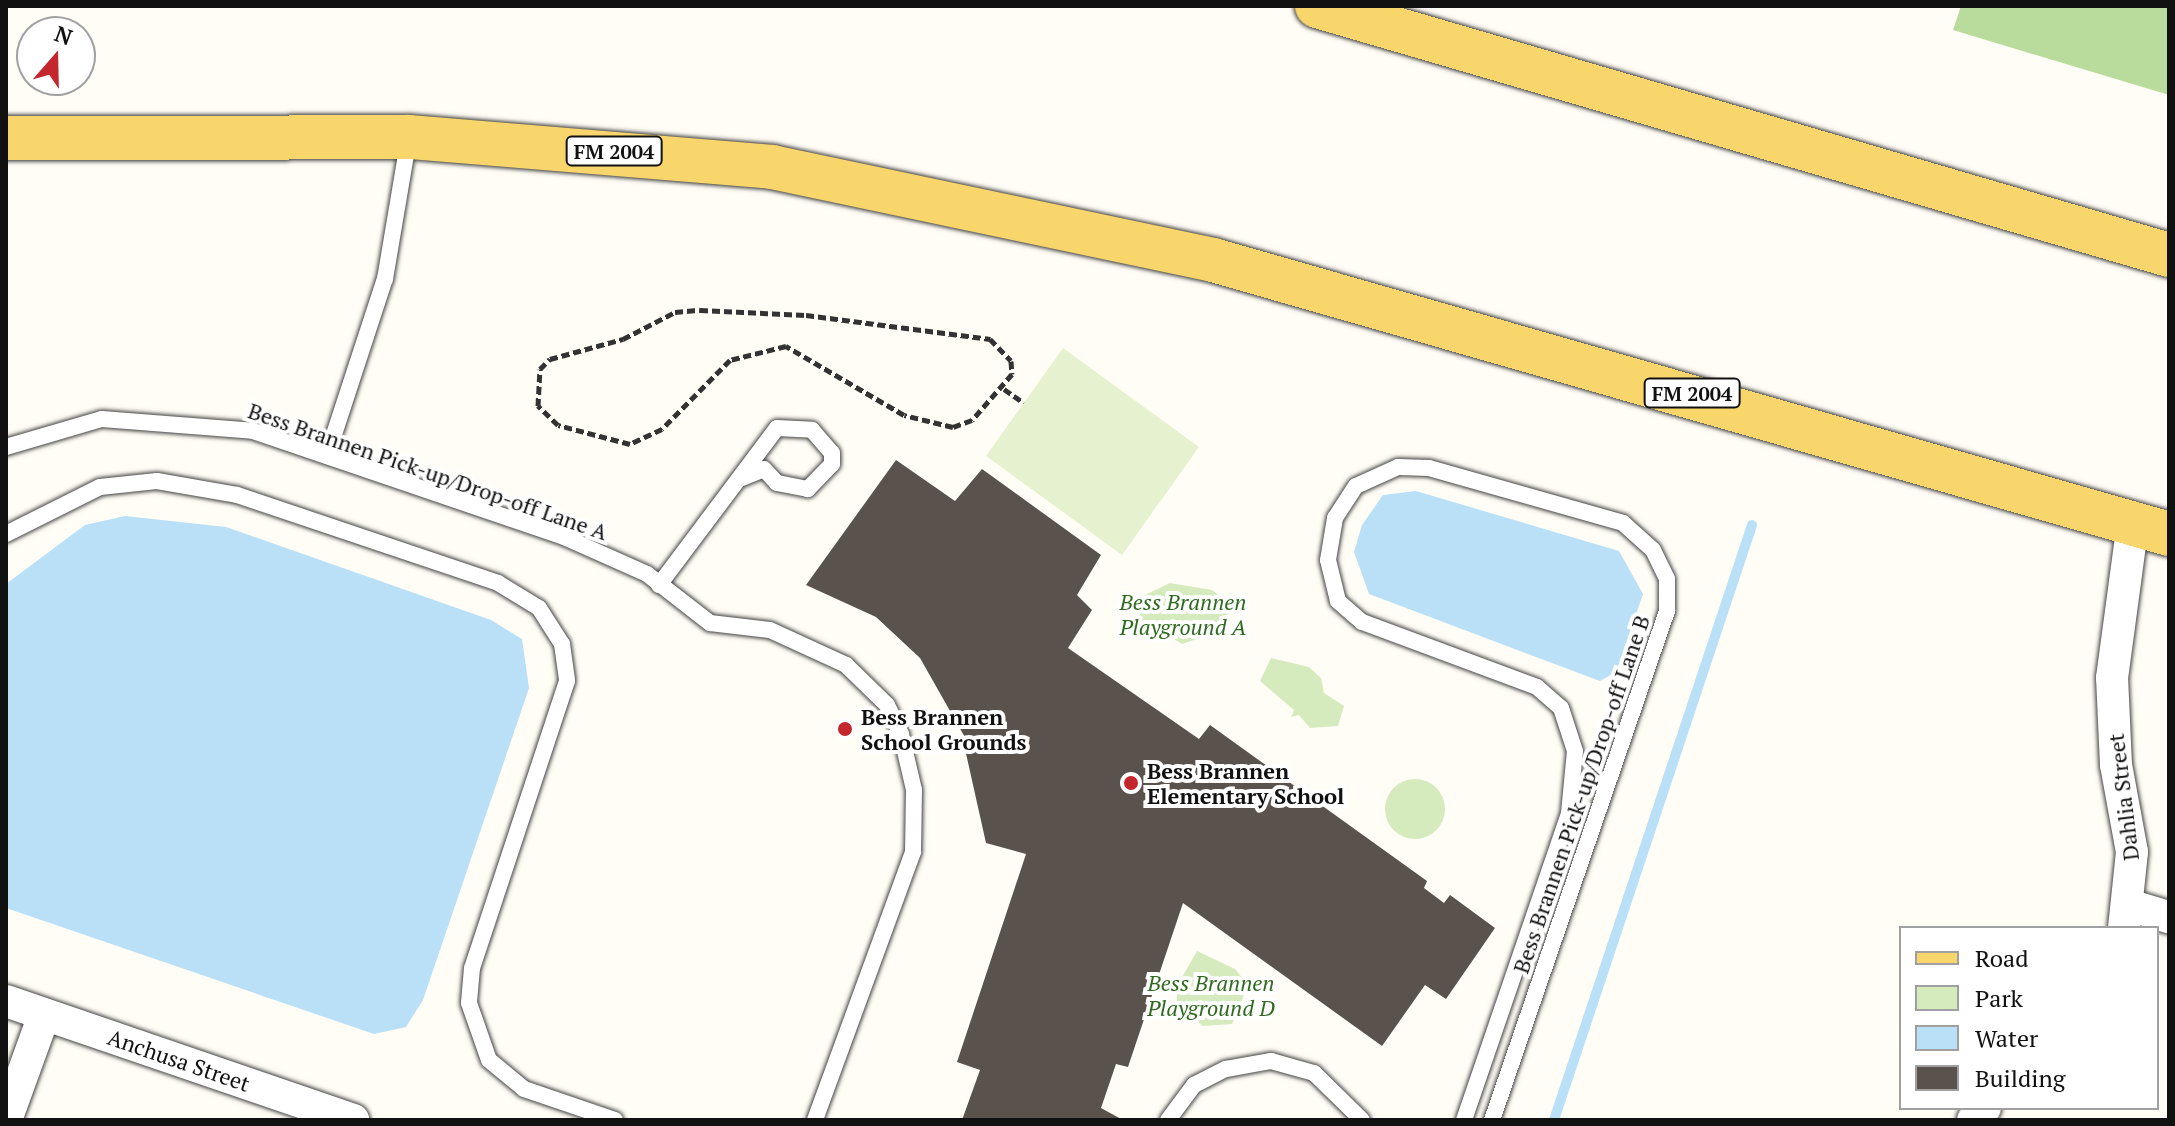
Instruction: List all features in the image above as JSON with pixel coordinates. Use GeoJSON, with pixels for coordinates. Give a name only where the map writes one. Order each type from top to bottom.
{"type":"FeatureCollection","features":[{"type":"Feature","properties":{"kind":"main road"},"geometry":{"type":"LineString","coordinates":[[1317,6],[2169,255]]}},
{"type":"Feature","properties":{"kind":"main road","name":"FM 2004"},"geometry":{"type":"LineString","coordinates":[[6,138],[409,137],[772,167],[1003,212],[1228,264],[2151,528]]}},
{"type":"Feature","properties":{"kind":"street","name":"Dahlia Street"},"geometry":{"type":"LineString","coordinates":[[2128,917],[2112,678],[2151,528]]}},
{"type":"Feature","properties":{"kind":"street"},"geometry":{"type":"LineString","coordinates":[[2128,917],[2169,917]]}},
{"type":"Feature","properties":{"kind":"street","name":"Anchusa Street"},"geometry":{"type":"LineString","coordinates":[[6,1001],[353,1120]]}},
{"type":"Feature","properties":{"kind":"street"},"geometry":{"type":"LineString","coordinates":[[6,1120],[44,1015]]}},
{"type":"Feature","properties":{"kind":"lane"},"geometry":{"type":"LineString","coordinates":[[327,456],[385,279],[409,137]]}},
{"type":"Feature","properties":{"kind":"lane","name":"Bess Brannen Pick-up/Drop-off Lane A"},"geometry":{"type":"LineString","coordinates":[[6,447],[102,419],[147,417],[229,426],[564,537],[659,585],[710,623],[770,630],[846,665],[887,705],[901,734],[914,790],[913,852],[815,1120]]}},
{"type":"Feature","properties":{"kind":"lane"},"geometry":{"type":"LineString","coordinates":[[659,585],[777,428],[812,430],[832,453],[832,464],[808,489],[777,483],[764,469],[742,478]]}},
{"type":"Feature","properties":{"kind":"lane","name":"Bess Brannen Pick-up/Drop-off Lane B"},"geometry":{"type":"LineString","coordinates":[[1464,1120],[1569,813],[1575,751],[1561,708],[1537,687],[1362,622],[1338,601],[1328,560],[1335,518],[1366,478],[1398,467],[1429,468],[1623,523],[1660,559],[1669,592],[1492,1120]]}},
{"type":"Feature","properties":{"kind":"lane"},"geometry":{"type":"LineString","coordinates":[[6,534],[100,487],[157,481],[237,495],[498,583],[539,608],[562,644],[567,681],[472,968],[469,1003],[489,1060],[524,1089],[615,1120]]}},
{"type":"Feature","properties":{"kind":"lane"},"geometry":{"type":"LineString","coordinates":[[1168,1120],[1194,1085],[1226,1069],[1271,1061],[1314,1073],[1362,1120]]}},
{"type":"Feature","properties":{"kind":"path"},"geometry":{"type":"LineString","coordinates":[[700,310],[806,315],[990,339],[1011,361],[1004,389],[972,420],[937,428],[786,346],[749,350],[662,429],[630,444],[558,425],[535,396],[540,369],[550,359],[623,339],[675,312],[700,310]]}},
{"type":"Feature","properties":{"kind":"path"},"geometry":{"type":"LineString","coordinates":[[1004,389],[1024,403]]}},
{"type":"Feature","properties":{"kind":"green space"},"geometry":{"type":"Polygon","coordinates":[[[1961,6],[2169,6],[2169,95],[1953,30],[1961,6]]]}},
{"type":"Feature","properties":{"kind":"green space"},"geometry":{"type":"Polygon","coordinates":[[[1063,348],[1199,447],[1122,555],[986,456],[1063,348]]]}},
{"type":"Feature","properties":{"kind":"green space","name":"Bess Brannen Playground A"},"geometry":{"type":"Polygon","coordinates":[[[1170,583],[1212,590],[1222,598],[1228,615],[1217,632],[1182,644],[1151,625],[1137,626],[1145,595],[1170,583]]]}},
{"type":"Feature","properties":{"kind":"green space"},"geometry":{"type":"Polygon","coordinates":[[[1271,658],[1309,667],[1321,678],[1324,693],[1344,706],[1338,726],[1310,728],[1299,715],[1291,717],[1294,710],[1260,681],[1271,658]]]}},
{"type":"Feature","properties":{"kind":"green space"},"geometry":{"type":"Polygon","coordinates":[[[1415,779],[1436,788],[1445,809],[1436,830],[1415,839],[1394,830],[1385,809],[1394,788],[1415,779]]]}},
{"type":"Feature","properties":{"kind":"green space","name":"Bess Brannen Playground D"},"geometry":{"type":"Polygon","coordinates":[[[1197,951],[1235,969],[1248,985],[1232,1024],[1203,1026],[1177,1003],[1177,986],[1197,951]]]}},
{"type":"Feature","properties":{"kind":"water"},"geometry":{"type":"Polygon","coordinates":[[[1416,491],[1619,551],[1643,594],[1616,672],[1600,681],[1369,594],[1354,552],[1362,525],[1383,495],[1416,491]]]}},
{"type":"Feature","properties":{"kind":"water"},"geometry":{"type":"Polygon","coordinates":[[[125,516],[226,527],[491,620],[522,639],[529,688],[423,1000],[406,1027],[374,1034],[6,908],[6,584],[85,525],[125,516]]]}},
{"type":"Feature","properties":{"kind":"building","name":"Bess Brannen Elementary School"},"geometry":{"type":"Polygon","coordinates":[[[896,460],[955,501],[982,469],[1101,555],[1077,595],[1092,610],[1068,648],[1199,739],[1210,725],[1427,881],[1424,888],[1444,903],[1450,895],[1495,928],[1446,999],[1425,985],[1382,1046],[1183,903],[1128,1067],[1116,1064],[1101,1108],[1123,1120],[962,1120],[980,1070],[957,1062],[1026,854],[986,843],[965,749],[971,748],[920,658],[876,617],[806,585],[896,460]]]}},
{"type":"Feature","properties":{"kind":"waterway"},"geometry":{"type":"LineString","coordinates":[[1554,1120],[1752,525]]}},
{"type":"Feature","properties":{"kind":"place","name":"Bess Brannen School Grounds"},"geometry":{"type":"Point","coordinates":[845,729]}},
{"type":"Feature","properties":{"kind":"place","name":"Bess Brannen Elementary School"},"geometry":{"type":"Point","coordinates":[1131,783]}}]}
